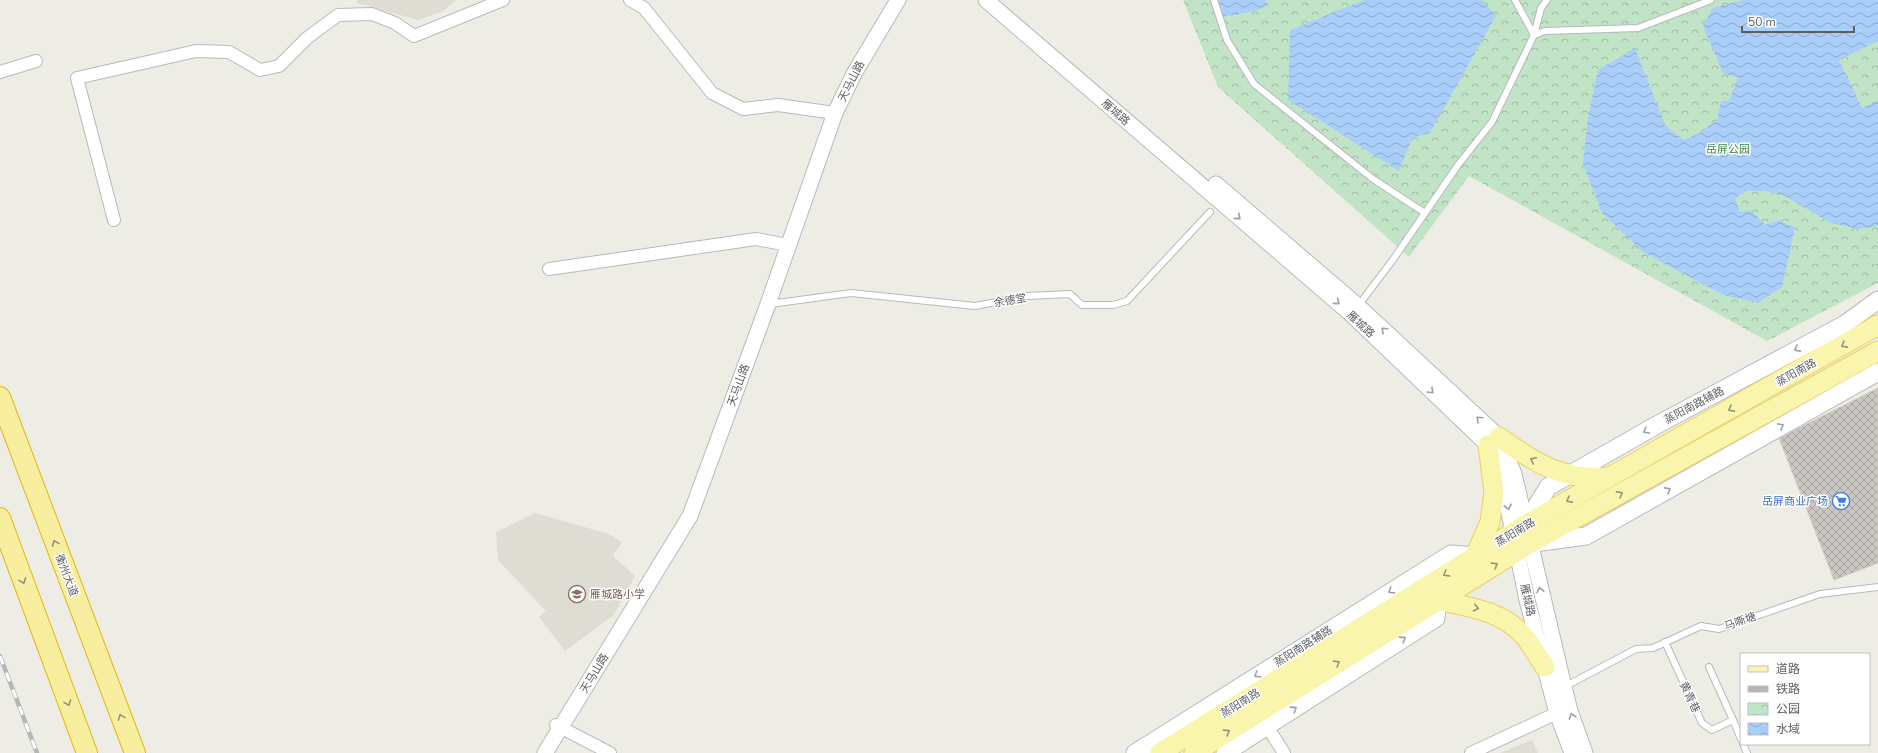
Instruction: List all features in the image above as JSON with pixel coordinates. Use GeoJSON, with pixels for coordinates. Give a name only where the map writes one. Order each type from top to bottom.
{"type":"FeatureCollection","features":[{"type":"Feature","properties":{"kind":"highway","name":"衡州大道"},"geometry":{"type":"LineString","coordinates":[[0,397],[135,753]]}},
{"type":"Feature","properties":{"kind":"highway"},"geometry":{"type":"LineString","coordinates":[[0,518],[87,753]]}},
{"type":"Feature","properties":{"kind":"main road","name":"蒸阳南路辅路"},"geometry":{"type":"LineString","coordinates":[[1519,529],[1548,487],[1655,426],[1845,324],[1878,300]]}},
{"type":"Feature","properties":{"kind":"main road","name":"蒸阳南路"},"geometry":{"type":"LineString","coordinates":[[1160,753],[1519,529],[1878,326]]}},
{"type":"Feature","properties":{"kind":"main road","name":"蒸阳南路"},"geometry":{"type":"LineString","coordinates":[[1194,753],[1263,719],[1438,600],[1523,547],[1878,351]]}},
{"type":"Feature","properties":{"kind":"main road"},"geometry":{"type":"LineString","coordinates":[[1523,547],[1586,536],[1878,372]]}},
{"type":"Feature","properties":{"kind":"main road"},"geometry":{"type":"LineString","coordinates":[[1475,556],[1490,522],[1494,492],[1493,441],[1530,459],[1569,475],[1594,478],[1610,477]]}},
{"type":"Feature","properties":{"kind":"main road","name":"蒸阳南路辅路"},"geometry":{"type":"LineString","coordinates":[[1135,753],[1450,554],[1475,556]]}},
{"type":"Feature","properties":{"kind":"main road"},"geometry":{"type":"LineString","coordinates":[[1438,600],[1482,609],[1506,621],[1524,636],[1545,667]]}},
{"type":"Feature","properties":{"kind":"main road"},"geometry":{"type":"LineString","coordinates":[[1225,753],[1263,719]]}},
{"type":"Feature","properties":{"kind":"street"},"geometry":{"type":"LineString","coordinates":[[114,220],[77,78],[196,51],[229,52],[260,70],[279,66],[307,38],[338,15],[372,14],[395,23],[414,36],[503,0]]}},
{"type":"Feature","properties":{"kind":"street"},"geometry":{"type":"LineString","coordinates":[[630,0],[644,8],[712,93],[743,109],[778,105],[831,112]]}},
{"type":"Feature","properties":{"kind":"street","name":"天马山路"},"geometry":{"type":"LineString","coordinates":[[539,753],[558,726],[690,516],[768,304],[846,69],[887,0]]}},
{"type":"Feature","properties":{"kind":"street","name":"天马山路"},"geometry":{"type":"LineString","coordinates":[[546,753],[558,726],[684,514],[831,112],[898,0]]}},
{"type":"Feature","properties":{"kind":"street","name":"雁城路"},"geometry":{"type":"LineString","coordinates":[[986,0],[1351,314],[1493,441]]}},
{"type":"Feature","properties":{"kind":"street","name":"雁城路"},"geometry":{"type":"LineString","coordinates":[[1001,0],[1358,306],[1493,441],[1514,474],[1519,529],[1523,547],[1570,712],[1585,753]]}},
{"type":"Feature","properties":{"kind":"street"},"geometry":{"type":"LineString","coordinates":[[0,72],[36,61]]}},
{"type":"Feature","properties":{"kind":"street"},"geometry":{"type":"LineString","coordinates":[[549,269],[756,239],[782,244]]}},
{"type":"Feature","properties":{"kind":"street","name":"雁城路"},"geometry":{"type":"LineString","coordinates":[[1523,547],[1527,600],[1557,713],[1572,753]]}},
{"type":"Feature","properties":{"kind":"street"},"geometry":{"type":"LineString","coordinates":[[1472,753],[1557,713]]}},
{"type":"Feature","properties":{"kind":"street"},"geometry":{"type":"LineString","coordinates":[[1263,719],[1284,753]]}},
{"type":"Feature","properties":{"kind":"street"},"geometry":{"type":"LineString","coordinates":[[558,726],[610,753]]}},
{"type":"Feature","properties":{"kind":"lane"},"geometry":{"type":"LineString","coordinates":[[1214,0],[1227,40],[1254,84],[1373,179],[1425,213]]}},
{"type":"Feature","properties":{"kind":"lane"},"geometry":{"type":"LineString","coordinates":[[1515,0],[1534,35]]}},
{"type":"Feature","properties":{"kind":"lane"},"geometry":{"type":"LineString","coordinates":[[1358,306],[1392,261],[1458,165],[1492,122],[1534,35],[1541,8],[1547,0]]}},
{"type":"Feature","properties":{"kind":"lane"},"geometry":{"type":"LineString","coordinates":[[1534,35],[1545,31],[1638,28],[1711,0]]}},
{"type":"Feature","properties":{"kind":"lane","name":"余德堂"},"geometry":{"type":"LineString","coordinates":[[768,304],[850,294],[975,306],[1027,296],[1070,294],[1082,304],[1113,304],[1126,301],[1210,212]]}},
{"type":"Feature","properties":{"kind":"lane","name":"马嘶塘"},"geometry":{"type":"LineString","coordinates":[[1564,687],[1636,649],[1653,648],[1701,626],[1719,629],[1820,594],[1878,587]]}},
{"type":"Feature","properties":{"kind":"lane","name":"黄青巷"},"geometry":{"type":"LineString","coordinates":[[1665,642],[1702,723],[1712,730],[1733,720]]}},
{"type":"Feature","properties":{"kind":"lane"},"geometry":{"type":"LineString","coordinates":[[1709,667],[1740,737]]}},
{"type":"Feature","properties":{"kind":"shaded area"},"geometry":{"type":"Polygon","coordinates":[[[357,0],[456,0],[443,11],[418,20],[357,3],[357,0]]]}},
{"type":"Feature","properties":{"kind":"shaded area","name":"雁城路小学"},"geometry":{"type":"Polygon","coordinates":[[[535,513],[609,534],[622,542],[613,556],[635,576],[614,615],[565,651],[539,617],[546,611],[498,560],[496,532],[535,513]]]}},
{"type":"Feature","properties":{"kind":"shaded area"},"geometry":{"type":"Polygon","coordinates":[[[1532,740],[1538,753],[1500,753],[1532,740]]]}},
{"type":"Feature","properties":{"kind":"green space","name":"岳屏公园"},"geometry":{"type":"Polygon","coordinates":[[[1183,0],[1878,0],[1878,283],[1767,341],[1469,176],[1409,257],[1218,87],[1183,0]]]}},
{"type":"Feature","properties":{"kind":"water"},"geometry":{"type":"Polygon","coordinates":[[[1217,0],[1266,0],[1267,6],[1255,11],[1222,17],[1217,0]]]}},
{"type":"Feature","properties":{"kind":"water"},"geometry":{"type":"Polygon","coordinates":[[[1364,0],[1482,0],[1496,16],[1430,133],[1412,138],[1399,171],[1288,100],[1290,30],[1364,0]]]}},
{"type":"Feature","properties":{"kind":"water"},"geometry":{"type":"Polygon","coordinates":[[[1743,0],[1878,0],[1878,41],[1839,60],[1862,108],[1878,101],[1878,226],[1858,229],[1831,223],[1783,195],[1765,191],[1748,191],[1735,198],[1740,212],[1752,211],[1765,225],[1779,220],[1795,228],[1782,287],[1758,303],[1723,295],[1643,252],[1602,213],[1583,164],[1588,117],[1598,70],[1635,48],[1665,125],[1684,140],[1698,134],[1717,120],[1721,101],[1729,101],[1738,78],[1723,73],[1703,26],[1713,8],[1743,0]]]}},
{"type":"Feature","properties":{"kind":"building","name":"岳屏商业广场"},"geometry":{"type":"Polygon","coordinates":[[[1878,388],[1878,563],[1834,580],[1779,438],[1878,388]]]}},
{"type":"Feature","properties":{"kind":"railway"},"geometry":{"type":"LineString","coordinates":[[0,656],[37,753]]}},
{"type":"Feature","properties":{"kind":"place","name":"岳屏商业广场"},"geometry":{"type":"Point","coordinates":[1841,501]}},
{"type":"Feature","properties":{"kind":"place","name":"雁城路小学"},"geometry":{"type":"Point","coordinates":[577,594]}}]}
